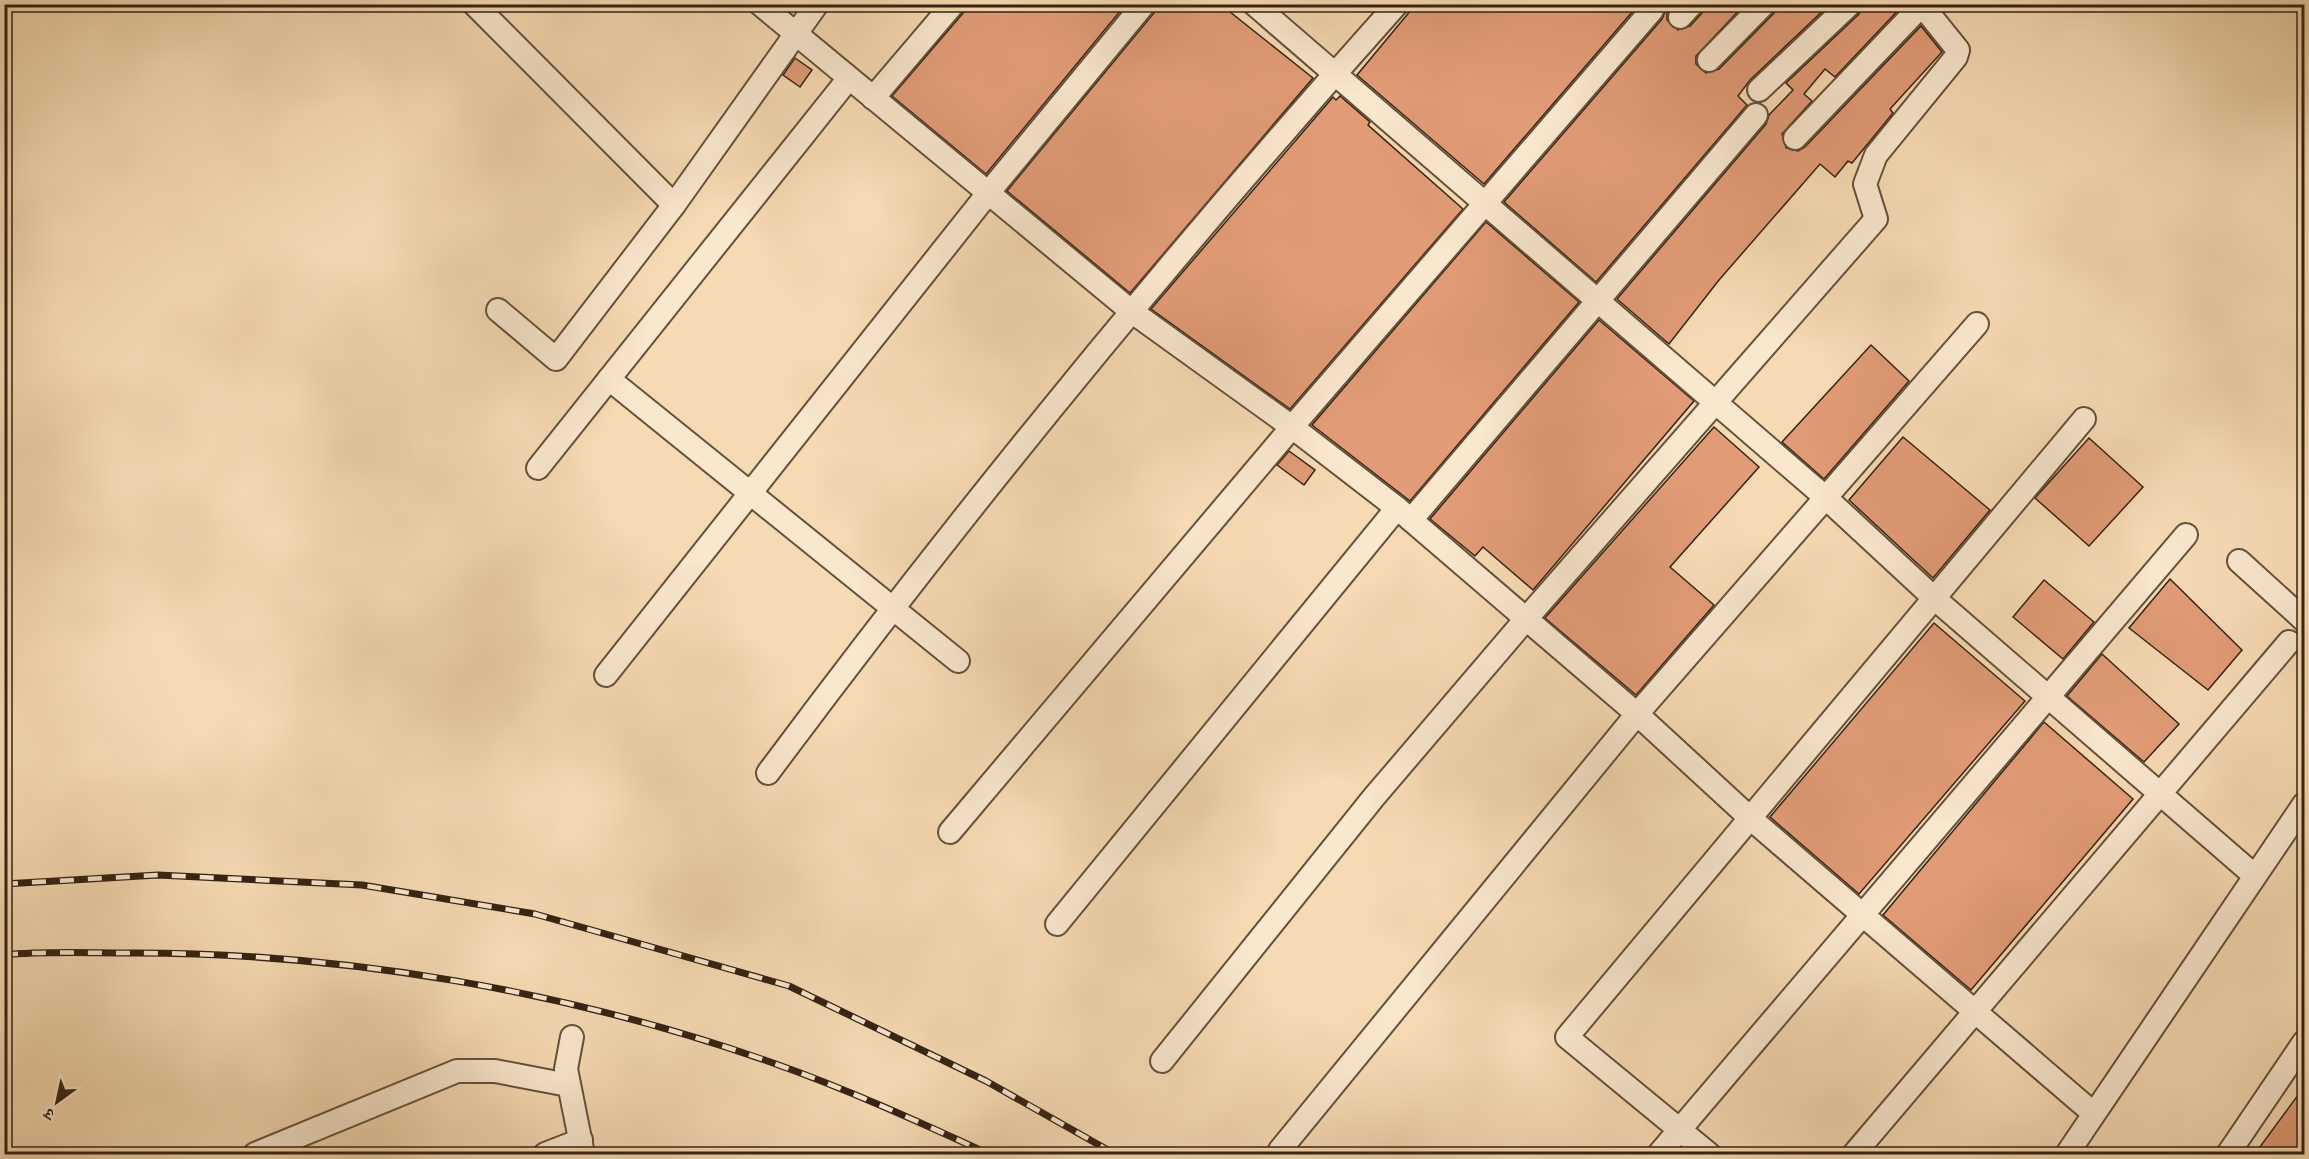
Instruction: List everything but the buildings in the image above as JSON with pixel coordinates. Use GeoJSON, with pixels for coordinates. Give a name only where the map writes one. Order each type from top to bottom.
{"type":"FeatureCollection","features":[{"type":"Feature","properties":{"kind":"street"},"geometry":{"type":"LineString","coordinates":[[474,4],[674,205]]}},
{"type":"Feature","properties":{"kind":"street"},"geometry":{"type":"LineString","coordinates":[[760,4],[1131,311],[1293,427],[1404,514],[1637,714],[1750,818],[2093,1113]]}},
{"type":"Feature","properties":{"kind":"street"},"geometry":{"type":"LineString","coordinates":[[498,310],[556,359],[674,205],[818,4]]}},
{"type":"Feature","properties":{"kind":"street"},"geometry":{"type":"LineString","coordinates":[[873,98],[953,4]]}},
{"type":"Feature","properties":{"kind":"street"},"geometry":{"type":"LineString","coordinates":[[606,675],[989,192],[1144,4]]}},
{"type":"Feature","properties":{"kind":"street"},"geometry":{"type":"LineString","coordinates":[[1254,4],[1825,497],[1934,598],[2255,876]]}},
{"type":"Feature","properties":{"kind":"street"},"geometry":{"type":"LineString","coordinates":[[768,773],[891,607],[1131,311],[1397,4]]}},
{"type":"Feature","properties":{"kind":"street"},"geometry":{"type":"LineString","coordinates":[[1709,60],[1764,4]]}},
{"type":"Feature","properties":{"kind":"street"},"geometry":{"type":"LineString","coordinates":[[1759,90],[1850,4]]}},
{"type":"Feature","properties":{"kind":"street"},"geometry":{"type":"LineString","coordinates":[[1162,1061],[1374,797],[1526,619],[1876,219],[1865,184],[1876,155],[1956,57],[1958,50],[1922,5],[1795,138]]}},
{"type":"Feature","properties":{"kind":"street"},"geometry":{"type":"LineString","coordinates":[[950,832],[1293,427],[1652,10]]}},
{"type":"Feature","properties":{"kind":"street"},"geometry":{"type":"LineString","coordinates":[[538,468],[849,78]]}},
{"type":"Feature","properties":{"kind":"street"},"geometry":{"type":"LineString","coordinates":[[1057,924],[1404,514],[1598,301],[1756,115]]}},
{"type":"Feature","properties":{"kind":"street"},"geometry":{"type":"LineString","coordinates":[[1280,1149],[1637,714],[1977,324]]}},
{"type":"Feature","properties":{"kind":"street"},"geometry":{"type":"LineString","coordinates":[[609,379],[958,662]]}},
{"type":"Feature","properties":{"kind":"street"},"geometry":{"type":"LineString","coordinates":[[1709,1155],[1567,1037],[2084,419]]}},
{"type":"Feature","properties":{"kind":"street"},"geometry":{"type":"LineString","coordinates":[[1659,1155],[2187,535]]}},
{"type":"Feature","properties":{"kind":"street"},"geometry":{"type":"LineString","coordinates":[[2239,561],[2304,620]]}},
{"type":"Feature","properties":{"kind":"street"},"geometry":{"type":"LineString","coordinates":[[1854,1155],[2289,642]]}},
{"type":"Feature","properties":{"kind":"street"},"geometry":{"type":"LineString","coordinates":[[2067,1155],[2093,1113],[2304,804]]}},
{"type":"Feature","properties":{"kind":"street"},"geometry":{"type":"LineString","coordinates":[[545,1155],[582,1147],[566,1069],[572,1037]]}},
{"type":"Feature","properties":{"kind":"street"},"geometry":{"type":"LineString","coordinates":[[2228,1155],[2298,1066],[2304,1042]]}},
{"type":"Feature","properties":{"kind":"street"},"geometry":{"type":"LineString","coordinates":[[255,1155],[457,1071],[495,1071],[568,1085]]}},
{"type":"Feature","properties":{"kind":"railway"},"geometry":{"type":"LineString","coordinates":[[4,884],[158,875],[362,885],[535,914],[789,986],[986,1081],[1115,1154]]}},
{"type":"Feature","properties":{"kind":"railway"},"geometry":{"type":"LineString","coordinates":[[4,955],[208,954],[290,960],[373,968],[536,996],[616,1015],[773,1063],[855,1095],[989,1154]]}}]}
